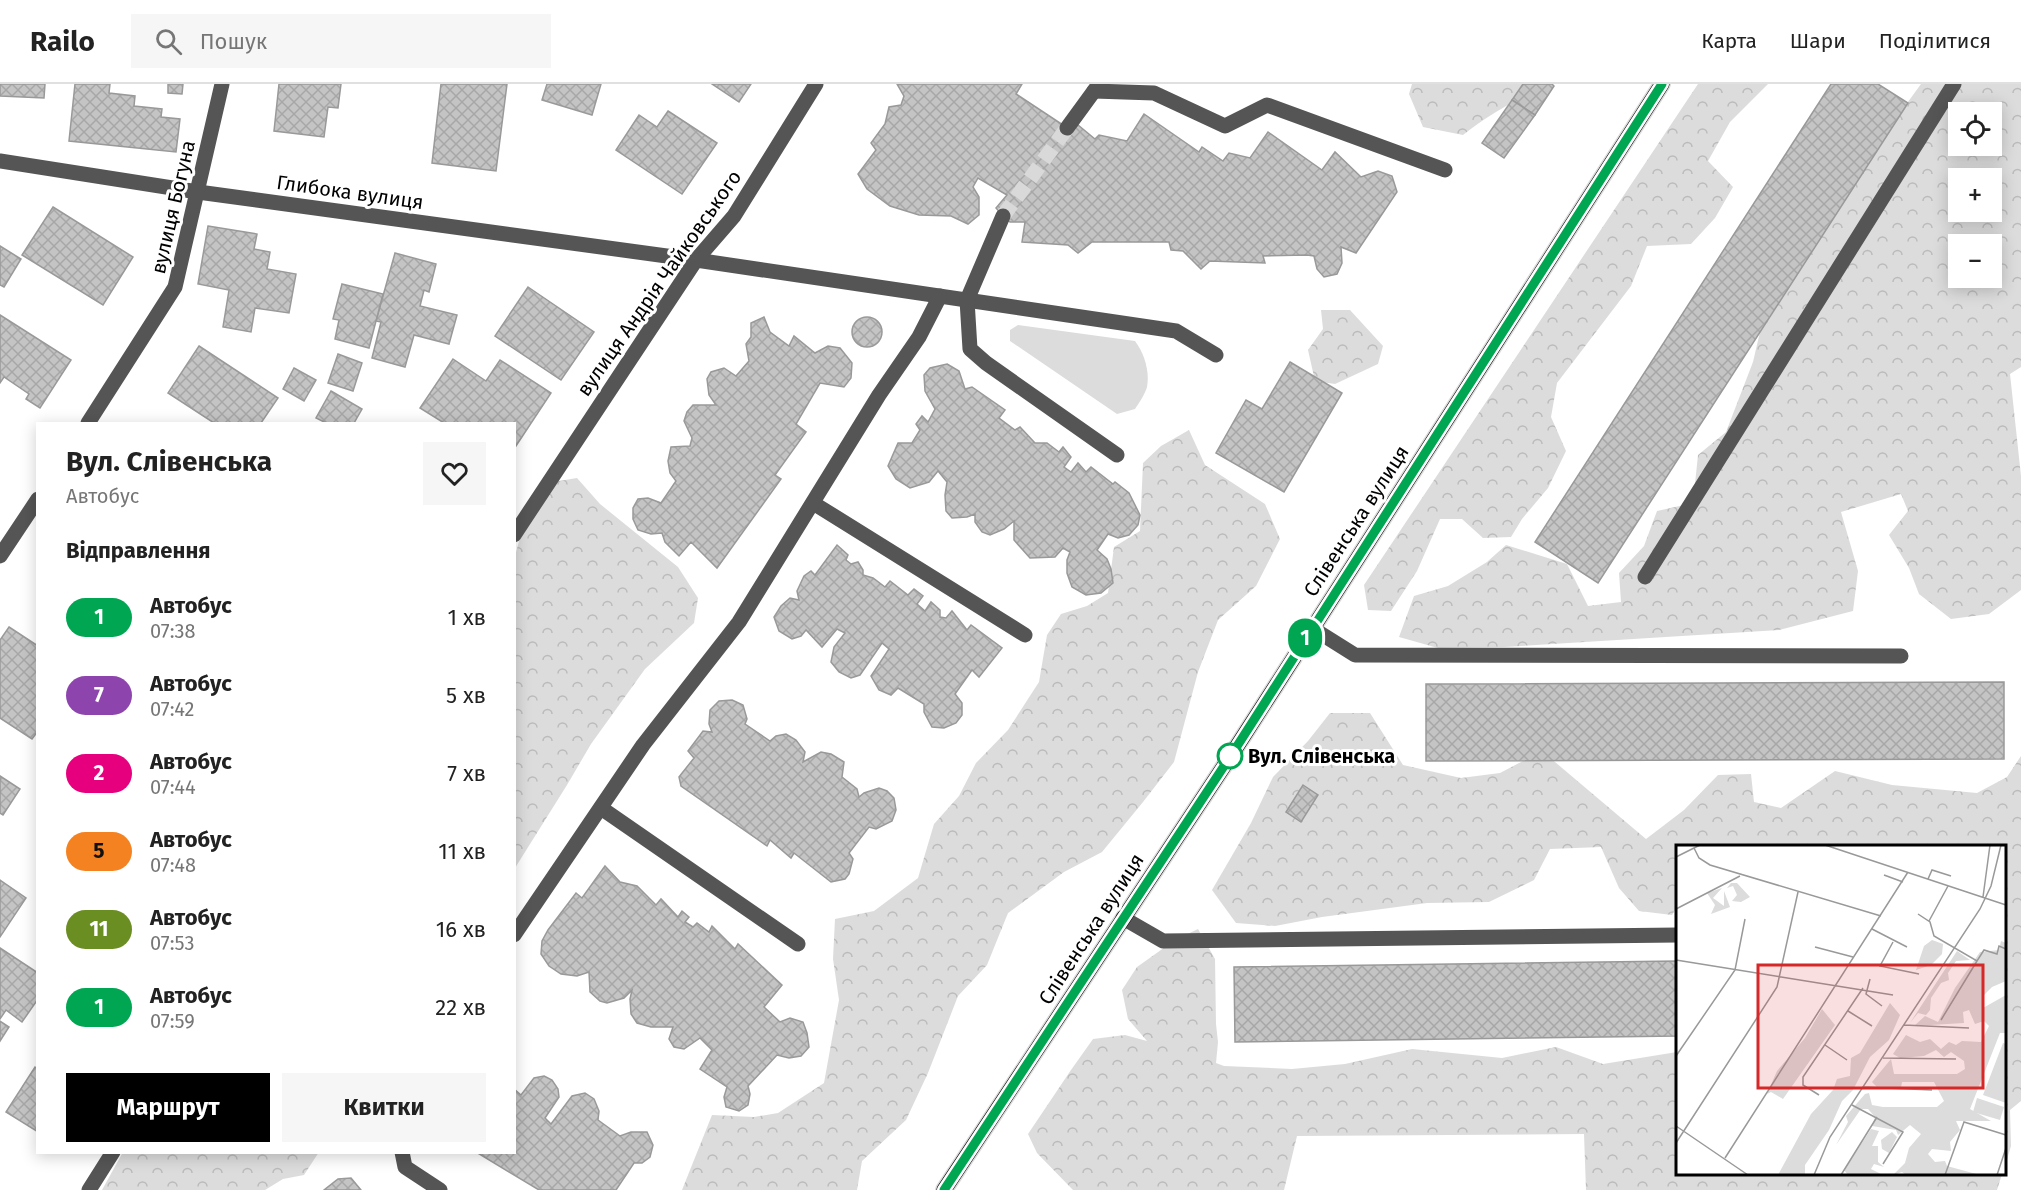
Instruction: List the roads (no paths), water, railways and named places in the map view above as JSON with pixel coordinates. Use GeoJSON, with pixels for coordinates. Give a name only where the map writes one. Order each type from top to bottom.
{"type":"FeatureCollection","features":[{"type":"Feature","properties":{"kind":"main road","name":"Слівенська вулиця"},"geometry":{"type":"LineString","coordinates":[[950,1188],[1662,84]]}},
{"type":"Feature","properties":{"kind":"street","name":"вулиця Богуна"},"geometry":{"type":"LineString","coordinates":[[89,422],[175,287],[222,84]]}},
{"type":"Feature","properties":{"kind":"street","name":"вулиця Андрія Чайковського"},"geometry":{"type":"LineString","coordinates":[[516,532],[696,260],[734,216],[816,84]]}},
{"type":"Feature","properties":{"kind":"street"},"geometry":{"type":"LineString","coordinates":[[1645,577],[1954,84]]}},
{"type":"Feature","properties":{"kind":"street"},"geometry":{"type":"LineString","coordinates":[[1067,128],[1096,88],[1154,93],[1225,126],[1267,105],[1445,170]]}},
{"type":"Feature","properties":{"kind":"street","name":"Глибока вулиця"},"geometry":{"type":"LineString","coordinates":[[0,161],[198,192],[696,260],[1176,331],[1216,355]]}},
{"type":"Feature","properties":{"kind":"street"},"geometry":{"type":"LineString","coordinates":[[1003,216],[967,300],[970,349],[986,363],[1117,455]]}},
{"type":"Feature","properties":{"kind":"street"},"geometry":{"type":"LineString","coordinates":[[516,932],[643,745],[740,622],[879,395],[919,337],[940,296]]}},
{"type":"Feature","properties":{"kind":"street"},"geometry":{"type":"LineString","coordinates":[[0,556],[36,502]]}},
{"type":"Feature","properties":{"kind":"street"},"geometry":{"type":"LineString","coordinates":[[813,503],[1025,635]]}},
{"type":"Feature","properties":{"kind":"street"},"geometry":{"type":"LineString","coordinates":[[1312,628],[1355,655],[1901,656]]}},
{"type":"Feature","properties":{"kind":"street"},"geometry":{"type":"LineString","coordinates":[[601,808],[798,944]]}},
{"type":"Feature","properties":{"kind":"street"},"geometry":{"type":"LineString","coordinates":[[1123,918],[1163,941],[1676,935]]}},
{"type":"Feature","properties":{"kind":"street"},"geometry":{"type":"LineString","coordinates":[[89,1190],[112,1154]]}},
{"type":"Feature","properties":{"kind":"street"},"geometry":{"type":"LineString","coordinates":[[402,1154],[405,1167],[440,1190]]}},
{"type":"Feature","properties":{"kind":"tunnel"},"geometry":{"type":"LineString","coordinates":[[1003,216],[1067,128]]}},
{"type":"Feature","properties":{"kind":"place","name":"Вул. Слівенська"},"geometry":{"type":"Point","coordinates":[1230,756]}}]}
